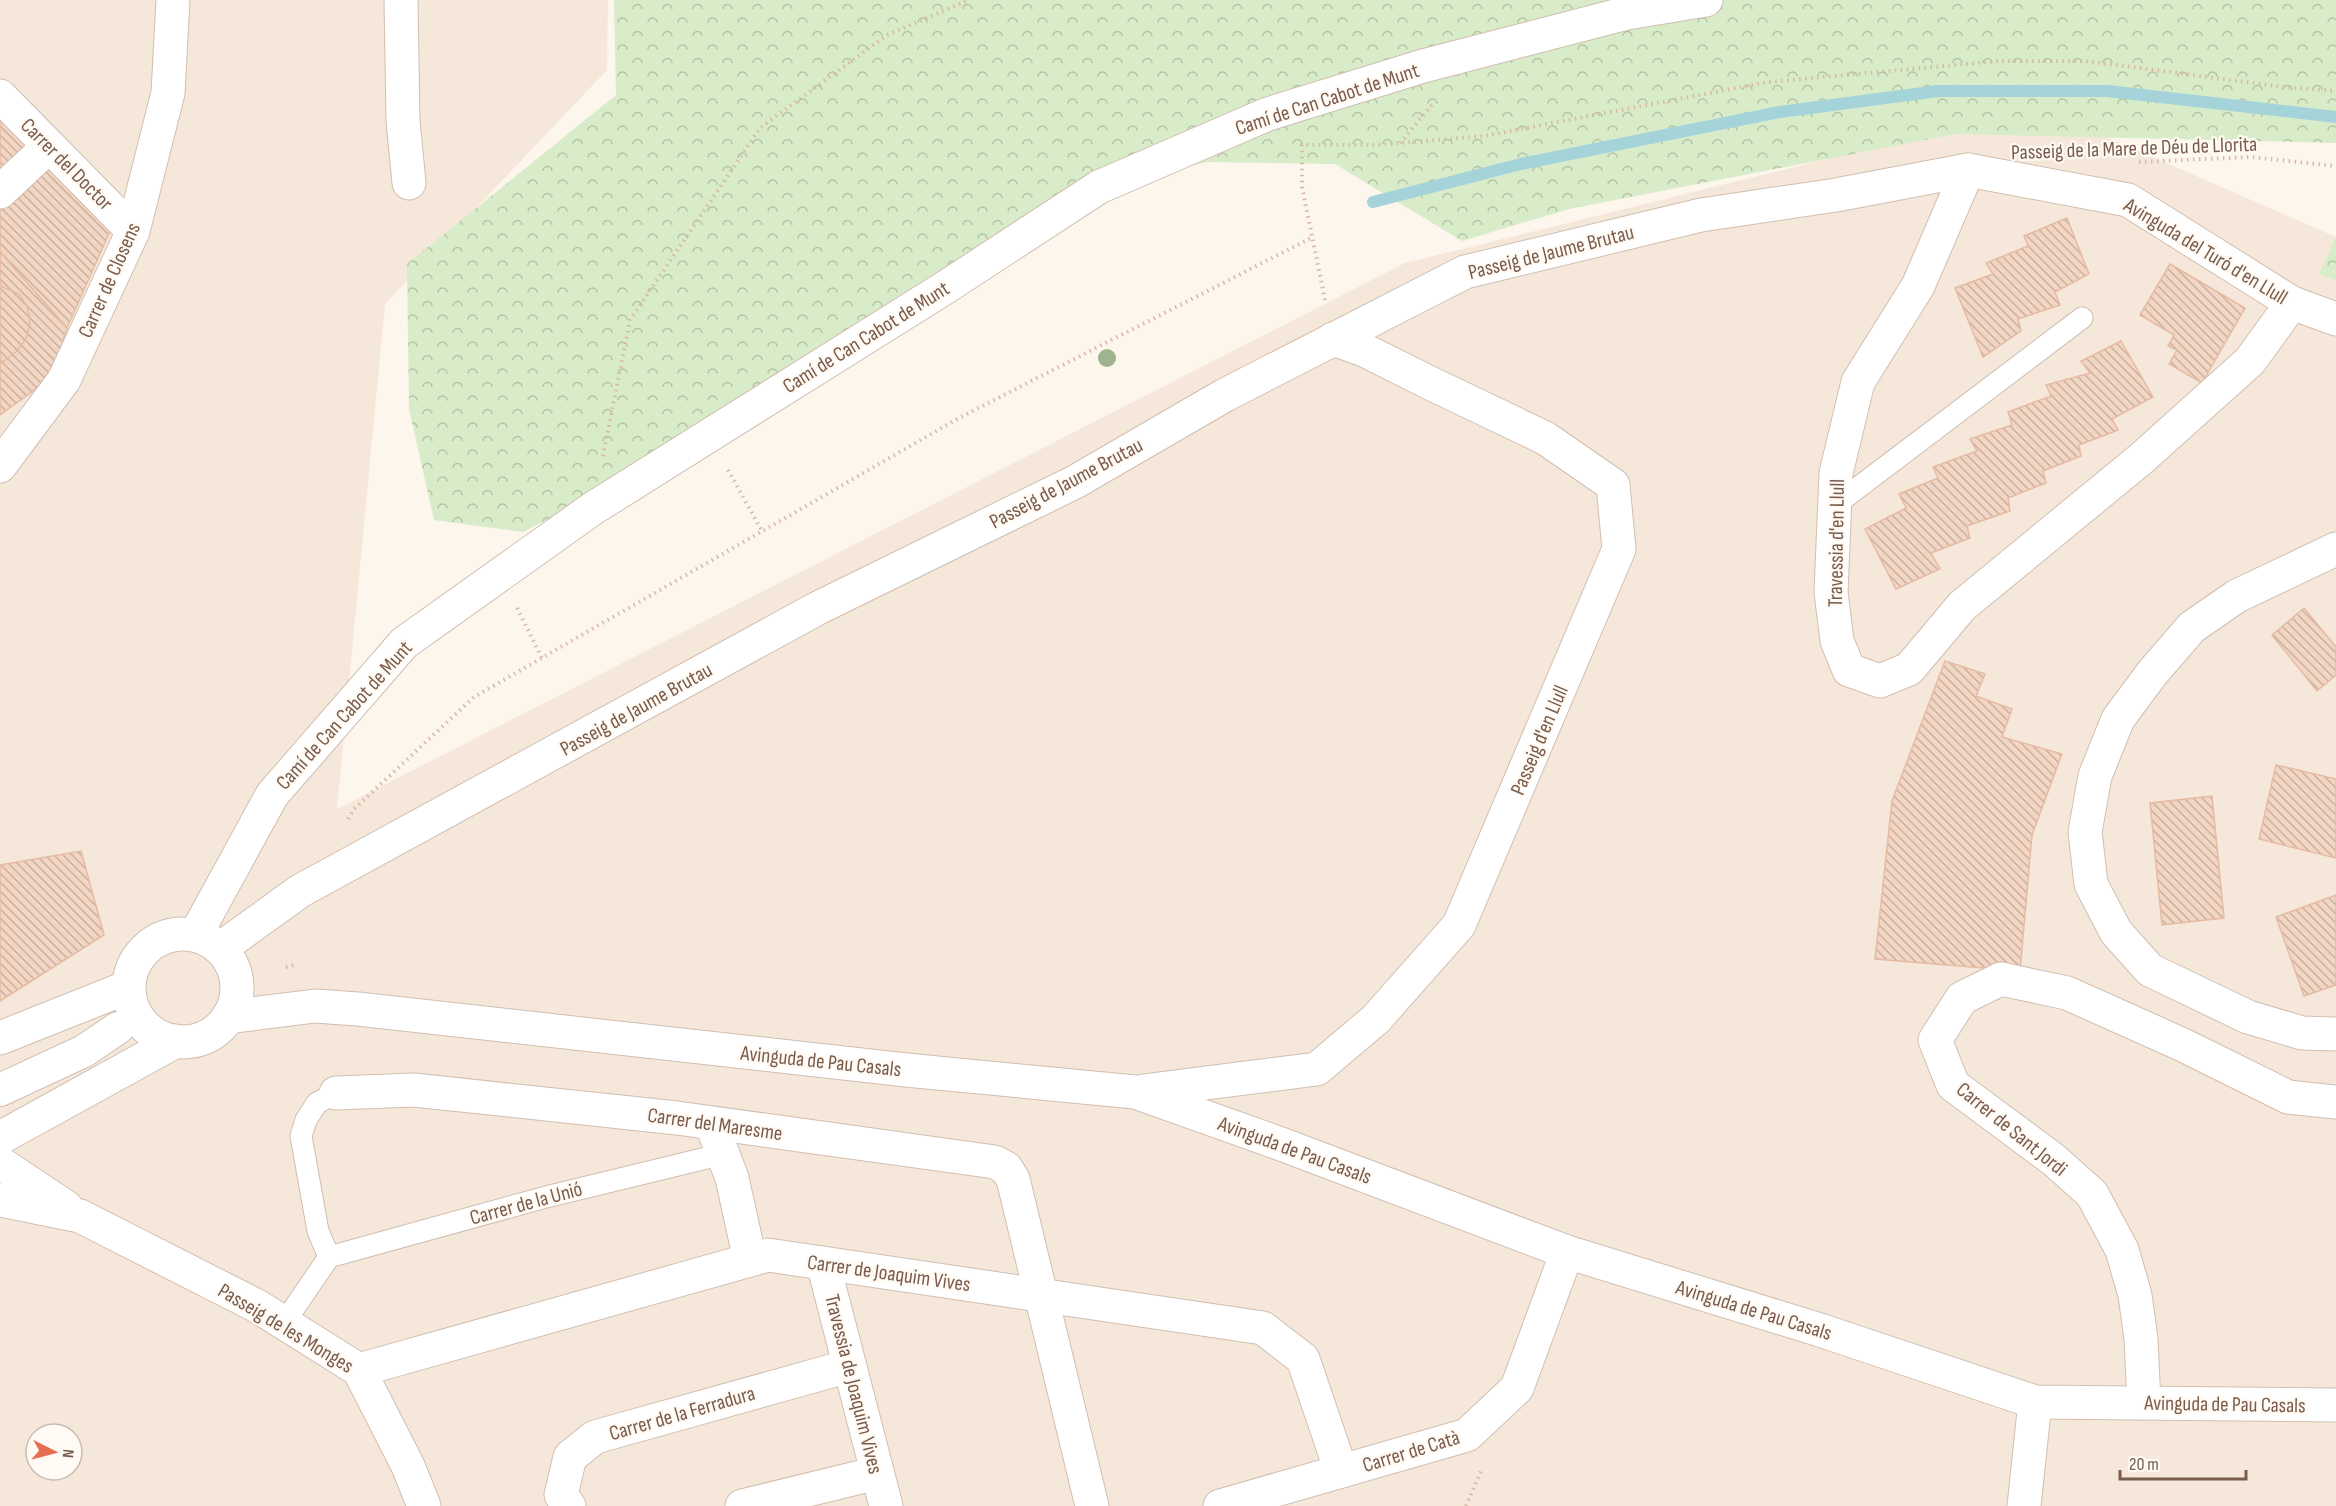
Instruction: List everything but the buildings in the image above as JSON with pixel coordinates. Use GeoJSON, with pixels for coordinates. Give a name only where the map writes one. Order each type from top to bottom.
{"type":"FeatureCollection","features":[{"type":"Feature","properties":{"kind":"street","name":"Carrer de Closens"},"geometry":{"type":"LineString","coordinates":[[0,466],[64,380],[133,231],[168,93],[172,0]]}},
{"type":"Feature","properties":{"kind":"street"},"geometry":{"type":"LineString","coordinates":[[401,0],[403,121],[409,183]]}},
{"type":"Feature","properties":{"kind":"street","name":"Camí de Can Cabot de Munt"},"geometry":{"type":"LineString","coordinates":[[208,941],[272,795],[404,644],[592,509],[946,287],[1099,187],[1268,114],[1412,70],[1627,13],[1706,0]]}},
{"type":"Feature","properties":{"kind":"street","name":"Carrer del Doctor"},"geometry":{"type":"LineString","coordinates":[[0,96],[133,231]]}},
{"type":"Feature","properties":{"kind":"street"},"geometry":{"type":"LineString","coordinates":[[0,192],[49,146]]}},
{"type":"Feature","properties":{"kind":"street","name":"Avinguda del Turó d'en Llull"},"geometry":{"type":"LineString","coordinates":[[1968,170],[2128,200],[2292,303],[2336,319]]}},
{"type":"Feature","properties":{"kind":"street","name":"Travessia d'en Llull"},"geometry":{"type":"LineString","coordinates":[[1968,170],[1918,286],[1858,382],[1836,473],[1831,592],[1837,641],[1849,670],[1880,681],[1909,669],[1962,606],[2142,458],[2250,361],[2292,303]]}},
{"type":"Feature","properties":{"kind":"street","name":"Passeig de Jaume Brutau"},"geometry":{"type":"LineString","coordinates":[[208,941],[818,608],[1075,482],[1225,395],[1465,272],[1701,215],[1836,195],[1968,170]]}},
{"type":"Feature","properties":{"kind":"street","name":"Passeig d'en Llull"},"geometry":{"type":"LineString","coordinates":[[1135,1092],[1317,1069],[1376,1019],[1452,934],[1459,925],[1620,549],[1614,485],[1545,438],[1364,350],[1334,339]]}},
{"type":"Feature","properties":{"kind":"street"},"geometry":{"type":"LineString","coordinates":[[2336,549],[2237,596],[2192,627],[2153,672],[2118,719],[2095,776],[2085,832],[2091,884],[2116,932],[2150,970],[2248,1017],[2302,1033],[2336,1034]]}},
{"type":"Feature","properties":{"kind":"street"},"geometry":{"type":"LineString","coordinates":[[157,939],[208,941],[228,957],[237,979],[236,999],[228,1017],[219,1028],[200,1039],[176,1041],[159,1036],[142,1023],[130,1003],[128,987],[137,956],[157,939]]}},
{"type":"Feature","properties":{"kind":"street","name":"Carrer de Sant Jordi"},"geometry":{"type":"LineString","coordinates":[[2144,1403],[2141,1339],[2134,1295],[2122,1250],[2092,1194],[2054,1160],[1953,1085],[1935,1040],[1962,998],[2001,979],[2067,993],[2183,1045],[2288,1097],[2336,1102]]}},
{"type":"Feature","properties":{"kind":"street"},"geometry":{"type":"LineString","coordinates":[[0,1038],[128,987]]}},
{"type":"Feature","properties":{"kind":"street","name":"Avinguda de Pau Casals"},"geometry":{"type":"LineString","coordinates":[[228,1017],[315,1006],[358,1009],[906,1070],[1135,1092],[1281,1144],[1568,1252],[1820,1330],[2035,1402],[2336,1406]]}},
{"type":"Feature","properties":{"kind":"street"},"geometry":{"type":"LineString","coordinates":[[0,1090],[84,1051],[118,1028]]}},
{"type":"Feature","properties":{"kind":"street"},"geometry":{"type":"LineString","coordinates":[[0,1138],[176,1041]]}},
{"type":"Feature","properties":{"kind":"street","name":"Carrer del Maresme"},"geometry":{"type":"LineString","coordinates":[[336,1093],[414,1090],[711,1123],[995,1162],[1006,1168],[1013,1179],[1092,1506]]}},
{"type":"Feature","properties":{"kind":"street"},"geometry":{"type":"LineString","coordinates":[[711,1123],[732,1178],[750,1260]]}},
{"type":"Feature","properties":{"kind":"street","name":"Passeig de les Monges"},"geometry":{"type":"LineString","coordinates":[[0,1162],[80,1216],[257,1306],[359,1370],[408,1466],[424,1506]]}},
{"type":"Feature","properties":{"kind":"street","name":"Passeig de les Monges"},"geometry":{"type":"LineString","coordinates":[[0,1200],[80,1216]]}},
{"type":"Feature","properties":{"kind":"street","name":"Carrer de Catà"},"geometry":{"type":"LineString","coordinates":[[1220,1506],[1467,1435],[1516,1388],[1568,1252]]}},
{"type":"Feature","properties":{"kind":"street","name":"Carrer de Joaquim Vives"},"geometry":{"type":"LineString","coordinates":[[359,1370],[768,1255],[1263,1328],[1303,1359],[1341,1471]]}},
{"type":"Feature","properties":{"kind":"street","name":"Travessia de Joaquim Vives"},"geometry":{"type":"LineString","coordinates":[[823,1263],[885,1506]]}},
{"type":"Feature","properties":{"kind":"street","name":"Carrer de la Ferradura"},"geometry":{"type":"LineString","coordinates":[[569,1506],[561,1495],[570,1457],[595,1437],[849,1366]]}},
{"type":"Feature","properties":{"kind":"street"},"geometry":{"type":"LineString","coordinates":[[2024,1506],[2035,1402]]}},
{"type":"Feature","properties":{"kind":"street"},"geometry":{"type":"LineString","coordinates":[[742,1506],[877,1473]]}},
{"type":"Feature","properties":{"kind":"lane"},"geometry":{"type":"LineString","coordinates":[[1835,505],[2082,318]]}},
{"type":"Feature","properties":{"kind":"lane","name":"Carrer del Maresme"},"geometry":{"type":"LineString","coordinates":[[329,1257],[318,1231],[301,1136],[306,1120],[317,1103],[336,1093]]}},
{"type":"Feature","properties":{"kind":"lane","name":"Carrer de la Unió"},"geometry":{"type":"LineString","coordinates":[[329,1257],[546,1197],[723,1154]]}},
{"type":"Feature","properties":{"kind":"lane"},"geometry":{"type":"LineString","coordinates":[[284,1323],[329,1257]]}},
{"type":"Feature","properties":{"kind":"path"},"geometry":{"type":"LineString","coordinates":[[592,509],[630,320],[760,128],[887,35],[969,0]]}},
{"type":"Feature","properties":{"kind":"path"},"geometry":{"type":"LineString","coordinates":[[1334,339],[1302,187],[1302,145],[1376,145],[1484,136],[1768,82],[1999,61],[2085,61],[2284,87],[2336,91]]}},
{"type":"Feature","properties":{"kind":"path","name":"Passeig de la Mare de Déu de Llorita"},"geometry":{"type":"LineString","coordinates":[[2133,162],[2251,156],[2336,166]]}},
{"type":"Feature","properties":{"kind":"path"},"geometry":{"type":"LineString","coordinates":[[343,828],[354,809],[474,697],[959,418],[1311,238]]}},
{"type":"Feature","properties":{"kind":"path"},"geometry":{"type":"LineString","coordinates":[[727,469],[762,531]]}},
{"type":"Feature","properties":{"kind":"path"},"geometry":{"type":"LineString","coordinates":[[522,619],[542,658]]}},
{"type":"Feature","properties":{"kind":"path"},"geometry":{"type":"LineString","coordinates":[[286,967],[297,964]]}},
{"type":"Feature","properties":{"kind":"shaded area"},"geometry":{"type":"Polygon","coordinates":[[[0,0],[608,0],[607,70],[385,304],[337,809],[1405,263],[2038,107],[2336,237],[2336,1506],[0,1506],[0,0]]]}},
{"type":"Feature","properties":{"kind":"green space"},"geometry":{"type":"Polygon","coordinates":[[[614,0],[2336,0],[2336,143],[1955,134],[1569,209],[1462,241],[1335,164],[1207,162],[1084,190],[658,462],[523,532],[434,520],[409,409],[407,264],[616,95],[614,0]]]}},
{"type":"Feature","properties":{"kind":"green space"},"geometry":{"type":"Polygon","coordinates":[[[2336,237],[2336,280],[2319,274],[2336,237]]]}},
{"type":"Feature","properties":{"kind":"waterway"},"geometry":{"type":"LineString","coordinates":[[1373,202],[1521,164],[1780,112],[1938,91],[2107,91],[2336,117]]}}]}
